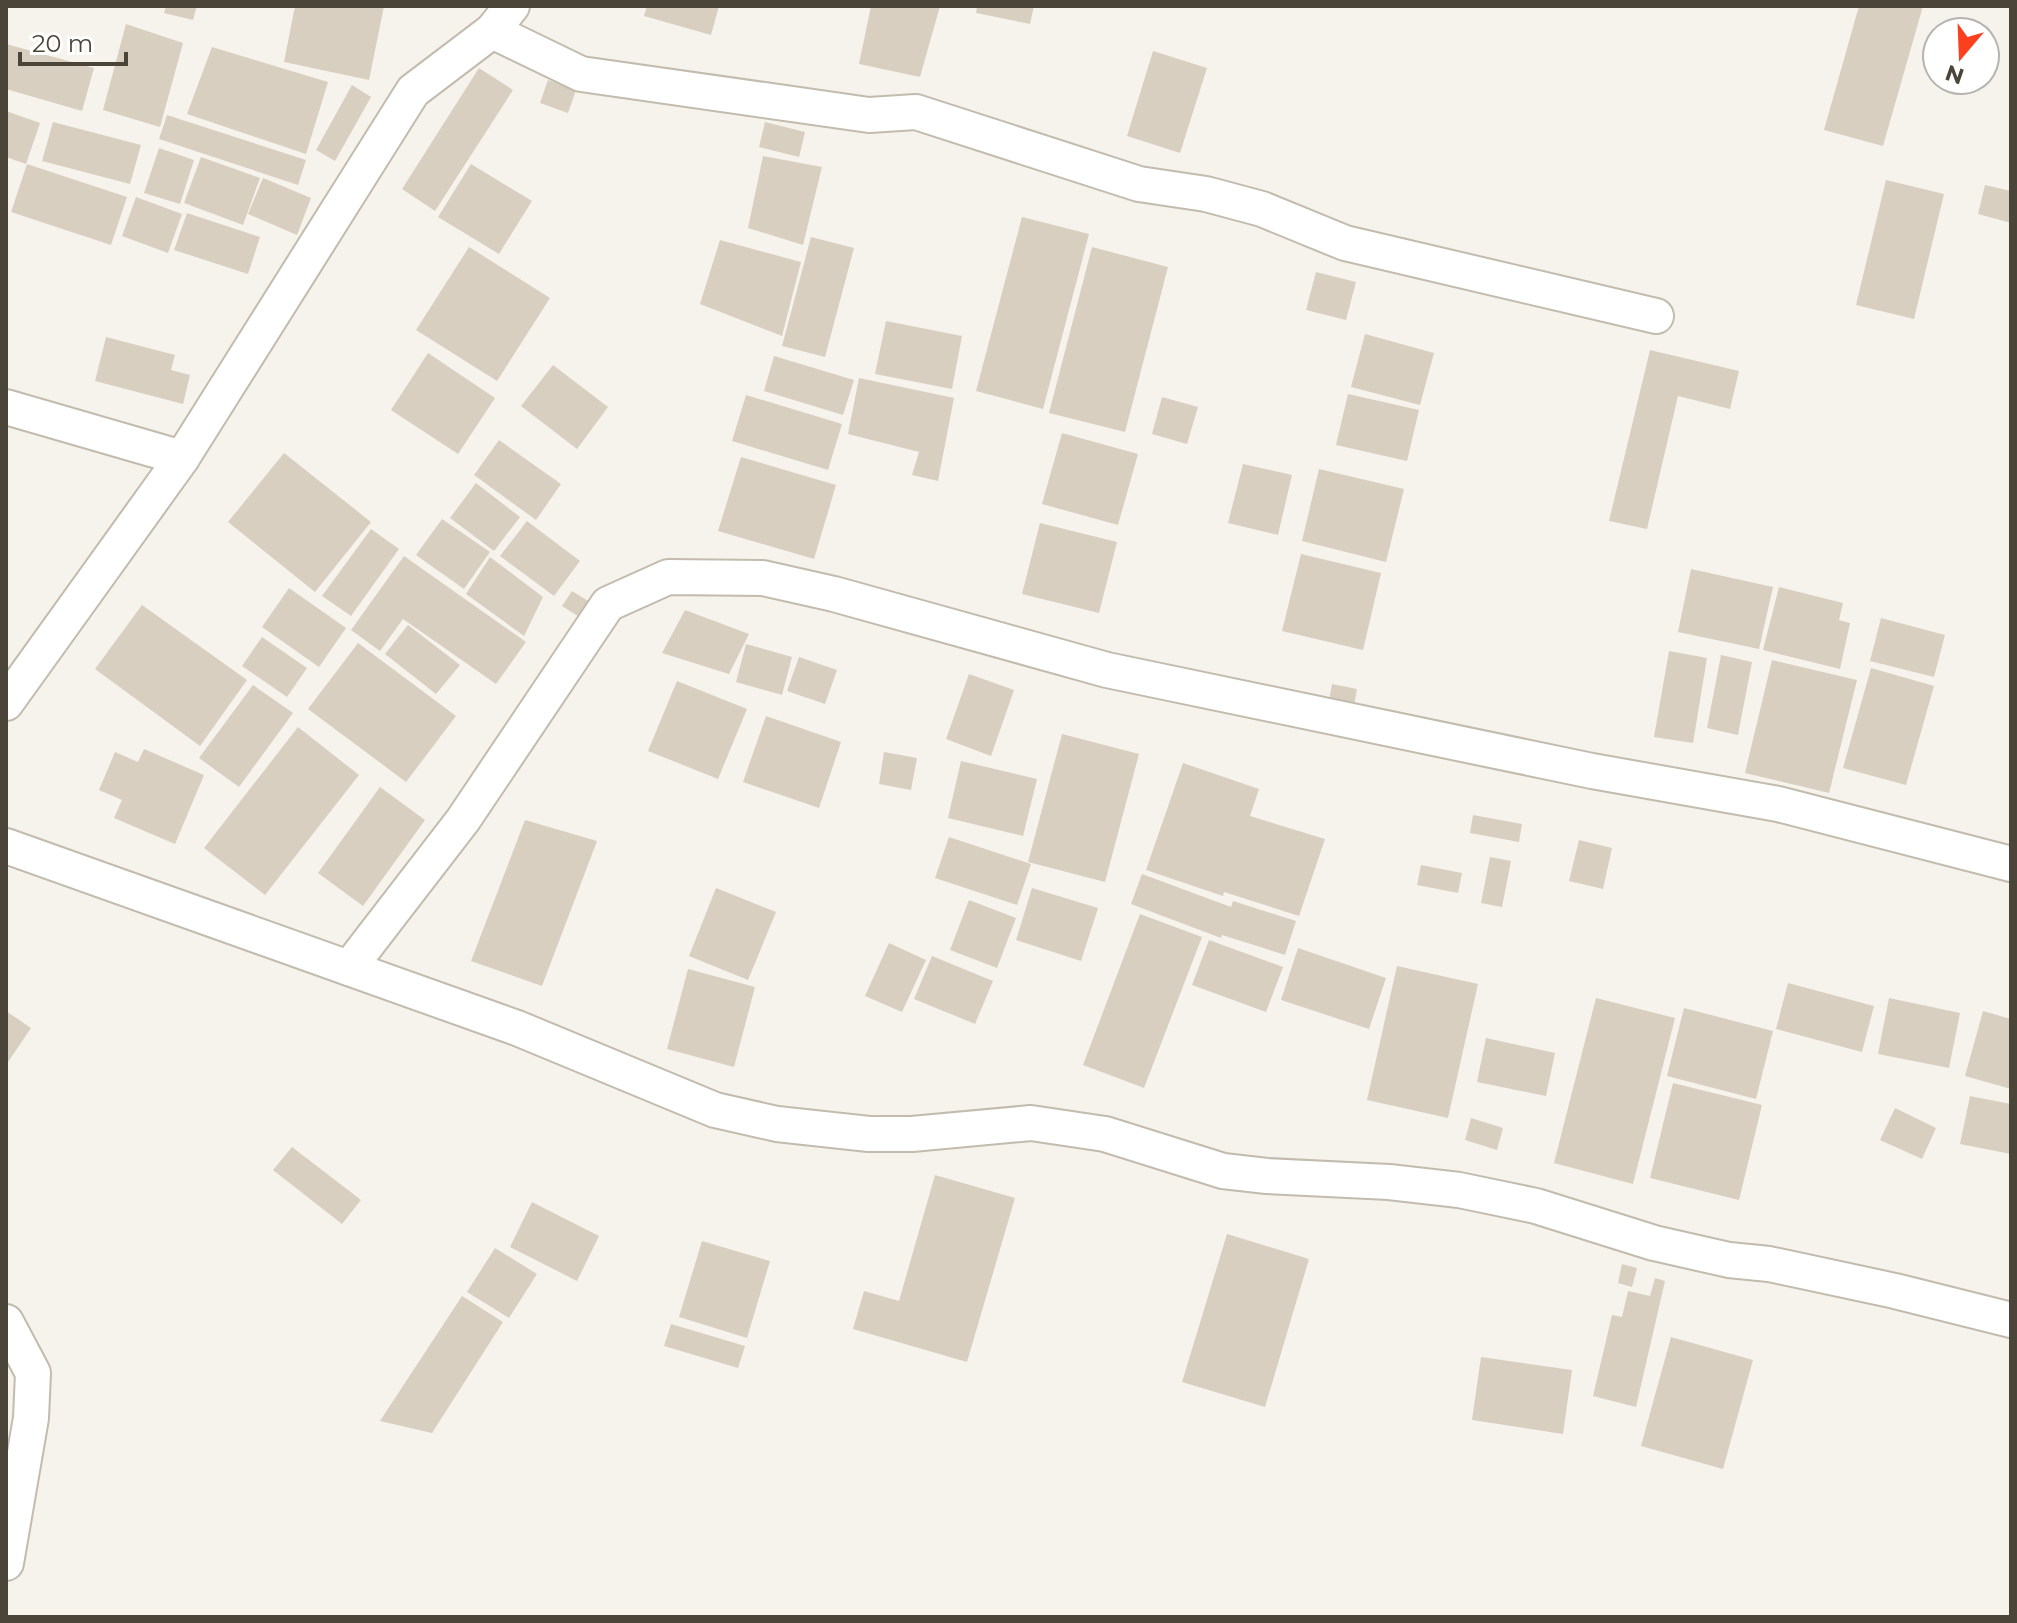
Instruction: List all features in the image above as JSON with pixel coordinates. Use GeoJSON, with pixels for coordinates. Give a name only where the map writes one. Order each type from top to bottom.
{"type":"FeatureCollection","features":[{"type":"Feature","properties":{"kind":"street"},"geometry":{"type":"LineString","coordinates":[[6,703],[182,458],[413,91],[502,18],[581,74],[869,115],[916,112],[1139,184],[1206,194],[1262,209],[1345,243],[1656,316]]}},
{"type":"Feature","properties":{"kind":"street"},"geometry":{"type":"LineString","coordinates":[[6,407],[182,458]]}},
{"type":"Feature","properties":{"kind":"street"},"geometry":{"type":"LineString","coordinates":[[349,968],[463,820],[608,604],[668,577],[763,578],[834,594],[1107,670],[1592,771],[1778,804],[2011,864]]}},
{"type":"Feature","properties":{"kind":"street"},"geometry":{"type":"LineString","coordinates":[[6,846],[517,1028],[715,1110],[777,1124],[869,1134],[912,1134],[1031,1123],[1105,1134],[1223,1171],[1459,1190],[1536,1206],[1654,1243],[1881,1288],[2011,1320]]}},
{"type":"Feature","properties":{"kind":"street"},"geometry":{"type":"LineString","coordinates":[[6,1322],[33,1373],[31,1418],[6,1563]]}},
{"type":"Feature","properties":{"kind":"building"},"geometry":{"type":"Polygon","coordinates":[[[166,6],[197,6],[193,20],[164,13],[166,6]]]}},
{"type":"Feature","properties":{"kind":"building"},"geometry":{"type":"Polygon","coordinates":[[[295,6],[384,6],[369,80],[284,62],[295,6]]]}},
{"type":"Feature","properties":{"kind":"building"},"geometry":{"type":"Polygon","coordinates":[[[647,6],[719,6],[711,35],[644,16],[647,6]]]}},
{"type":"Feature","properties":{"kind":"building"},"geometry":{"type":"Polygon","coordinates":[[[871,6],[940,6],[920,77],[859,64],[871,6]]]}},
{"type":"Feature","properties":{"kind":"building"},"geometry":{"type":"Polygon","coordinates":[[[977,6],[1034,6],[1030,24],[976,13],[977,6]]]}},
{"type":"Feature","properties":{"kind":"building"},"geometry":{"type":"Polygon","coordinates":[[[1859,6],[1923,6],[1883,146],[1824,130],[1859,6]]]}},
{"type":"Feature","properties":{"kind":"building"},"geometry":{"type":"Polygon","coordinates":[[[126,24],[183,43],[160,127],[103,110],[126,24]]]}},
{"type":"Feature","properties":{"kind":"building"},"geometry":{"type":"Polygon","coordinates":[[[6,44],[94,68],[82,111],[6,89],[6,44]]]}},
{"type":"Feature","properties":{"kind":"building"},"geometry":{"type":"Polygon","coordinates":[[[212,47],[328,82],[306,154],[187,114],[212,47]]]}},
{"type":"Feature","properties":{"kind":"building"},"geometry":{"type":"Polygon","coordinates":[[[1153,51],[1207,68],[1180,153],[1127,136],[1153,51]]]}},
{"type":"Feature","properties":{"kind":"building"},"geometry":{"type":"Polygon","coordinates":[[[479,68],[513,90],[435,211],[402,189],[479,68]]]}},
{"type":"Feature","properties":{"kind":"building"},"geometry":{"type":"Polygon","coordinates":[[[548,80],[576,90],[568,113],[540,103],[548,80]]]}},
{"type":"Feature","properties":{"kind":"building"},"geometry":{"type":"Polygon","coordinates":[[[352,85],[371,97],[335,161],[316,150],[352,85]]]}},
{"type":"Feature","properties":{"kind":"building"},"geometry":{"type":"Polygon","coordinates":[[[6,111],[40,123],[26,164],[6,157],[6,111]]]}},
{"type":"Feature","properties":{"kind":"building"},"geometry":{"type":"Polygon","coordinates":[[[167,115],[306,160],[298,185],[159,139],[167,115]]]}},
{"type":"Feature","properties":{"kind":"building"},"geometry":{"type":"Polygon","coordinates":[[[53,122],[141,145],[130,184],[42,161],[53,122]]]}},
{"type":"Feature","properties":{"kind":"building"},"geometry":{"type":"Polygon","coordinates":[[[765,122],[805,132],[799,157],[759,147],[765,122]]]}},
{"type":"Feature","properties":{"kind":"building"},"geometry":{"type":"Polygon","coordinates":[[[159,148],[194,160],[180,204],[144,193],[159,148]]]}},
{"type":"Feature","properties":{"kind":"building"},"geometry":{"type":"Polygon","coordinates":[[[763,156],[822,167],[803,245],[748,228],[763,156]]]}},
{"type":"Feature","properties":{"kind":"building"},"geometry":{"type":"Polygon","coordinates":[[[201,157],[260,178],[243,225],[184,203],[201,157]]]}},
{"type":"Feature","properties":{"kind":"building"},"geometry":{"type":"Polygon","coordinates":[[[27,164],[127,197],[111,245],[11,212],[27,164]]]}},
{"type":"Feature","properties":{"kind":"building"},"geometry":{"type":"Polygon","coordinates":[[[471,164],[532,201],[499,254],[438,217],[471,164]]]}},
{"type":"Feature","properties":{"kind":"building"},"geometry":{"type":"Polygon","coordinates":[[[263,178],[311,198],[297,235],[248,214],[263,178]]]}},
{"type":"Feature","properties":{"kind":"building"},"geometry":{"type":"Polygon","coordinates":[[[1886,180],[1944,194],[1914,319],[1856,305],[1886,180]]]}},
{"type":"Feature","properties":{"kind":"building"},"geometry":{"type":"Polygon","coordinates":[[[1985,185],[2011,191],[2011,223],[1978,214],[1985,185]]]}},
{"type":"Feature","properties":{"kind":"building"},"geometry":{"type":"Polygon","coordinates":[[[136,197],[182,214],[168,253],[122,236],[136,197]]]}},
{"type":"Feature","properties":{"kind":"building"},"geometry":{"type":"Polygon","coordinates":[[[187,213],[260,237],[248,274],[174,250],[187,213]]]}},
{"type":"Feature","properties":{"kind":"building"},"geometry":{"type":"Polygon","coordinates":[[[1022,217],[1089,234],[1043,409],[976,391],[1022,217]]]}},
{"type":"Feature","properties":{"kind":"building"},"geometry":{"type":"Polygon","coordinates":[[[811,237],[854,248],[825,357],[782,346],[811,237]]]}},
{"type":"Feature","properties":{"kind":"building"},"geometry":{"type":"Polygon","coordinates":[[[720,240],[801,262],[782,336],[700,304],[720,240]]]}},
{"type":"Feature","properties":{"kind":"building"},"geometry":{"type":"Polygon","coordinates":[[[469,247],[550,298],[497,381],[416,330],[469,247]]]}},
{"type":"Feature","properties":{"kind":"building"},"geometry":{"type":"Polygon","coordinates":[[[1092,247],[1168,267],[1125,432],[1049,413],[1092,247]]]}},
{"type":"Feature","properties":{"kind":"building"},"geometry":{"type":"Polygon","coordinates":[[[1316,272],[1356,282],[1346,320],[1306,310],[1316,272]]]}},
{"type":"Feature","properties":{"kind":"building"},"geometry":{"type":"Polygon","coordinates":[[[886,321],[962,336],[952,389],[875,374],[886,321]]]}},
{"type":"Feature","properties":{"kind":"building"},"geometry":{"type":"Polygon","coordinates":[[[1365,334],[1434,353],[1420,405],[1351,387],[1365,334]]]}},
{"type":"Feature","properties":{"kind":"building"},"geometry":{"type":"Polygon","coordinates":[[[106,337],[175,355],[171,370],[190,375],[183,404],[95,381],[106,337]]]}},
{"type":"Feature","properties":{"kind":"building"},"geometry":{"type":"Polygon","coordinates":[[[1650,350],[1739,371],[1730,409],[1678,396],[1647,529],[1609,521],[1650,350]]]}},
{"type":"Feature","properties":{"kind":"building"},"geometry":{"type":"Polygon","coordinates":[[[428,353],[495,398],[458,454],[391,410],[428,353]]]}},
{"type":"Feature","properties":{"kind":"building"},"geometry":{"type":"Polygon","coordinates":[[[774,356],[854,380],[843,415],[764,391],[774,356]]]}},
{"type":"Feature","properties":{"kind":"building"},"geometry":{"type":"Polygon","coordinates":[[[553,365],[608,407],[577,449],[521,406],[553,365]]]}},
{"type":"Feature","properties":{"kind":"building"},"geometry":{"type":"Polygon","coordinates":[[[859,378],[954,398],[938,481],[912,475],[919,452],[848,434],[859,378]]]}},
{"type":"Feature","properties":{"kind":"building"},"geometry":{"type":"Polygon","coordinates":[[[1348,394],[1419,410],[1407,461],[1336,445],[1348,394]]]}},
{"type":"Feature","properties":{"kind":"building"},"geometry":{"type":"Polygon","coordinates":[[[746,395],[842,424],[828,470],[732,441],[746,395]]]}},
{"type":"Feature","properties":{"kind":"building"},"geometry":{"type":"Polygon","coordinates":[[[1162,397],[1198,407],[1187,444],[1152,434],[1162,397]]]}},
{"type":"Feature","properties":{"kind":"building"},"geometry":{"type":"Polygon","coordinates":[[[1062,433],[1138,454],[1118,525],[1042,504],[1062,433]]]}},
{"type":"Feature","properties":{"kind":"building"},"geometry":{"type":"Polygon","coordinates":[[[499,440],[561,484],[536,520],[474,475],[499,440]]]}},
{"type":"Feature","properties":{"kind":"building"},"geometry":{"type":"Polygon","coordinates":[[[284,453],[371,522],[315,592],[228,522],[284,453]]]}},
{"type":"Feature","properties":{"kind":"building"},"geometry":{"type":"Polygon","coordinates":[[[741,457],[836,485],[814,559],[718,531],[741,457]]]}},
{"type":"Feature","properties":{"kind":"building"},"geometry":{"type":"Polygon","coordinates":[[[1243,464],[1292,475],[1278,535],[1228,523],[1243,464]]]}},
{"type":"Feature","properties":{"kind":"building"},"geometry":{"type":"Polygon","coordinates":[[[1319,469],[1404,489],[1386,562],[1302,541],[1319,469]]]}},
{"type":"Feature","properties":{"kind":"building"},"geometry":{"type":"Polygon","coordinates":[[[476,483],[520,517],[494,551],[450,518],[476,483]]]}},
{"type":"Feature","properties":{"kind":"building"},"geometry":{"type":"Polygon","coordinates":[[[442,519],[490,552],[464,589],[416,555],[442,519]]]}},
{"type":"Feature","properties":{"kind":"building"},"geometry":{"type":"Polygon","coordinates":[[[527,521],[580,561],[554,596],[500,556],[527,521]]]}},
{"type":"Feature","properties":{"kind":"building"},"geometry":{"type":"Polygon","coordinates":[[[1040,523],[1117,542],[1099,613],[1022,594],[1040,523]]]}},
{"type":"Feature","properties":{"kind":"building"},"geometry":{"type":"Polygon","coordinates":[[[371,529],[399,549],[351,616],[322,596],[371,529]]]}},
{"type":"Feature","properties":{"kind":"building"},"geometry":{"type":"Polygon","coordinates":[[[1301,554],[1381,573],[1363,650],[1282,631],[1301,554]]]}},
{"type":"Feature","properties":{"kind":"building"},"geometry":{"type":"Polygon","coordinates":[[[404,556],[526,642],[496,684],[403,619],[380,651],[351,630],[404,556]]]}},
{"type":"Feature","properties":{"kind":"building"},"geometry":{"type":"Polygon","coordinates":[[[490,557],[543,597],[524,636],[466,594],[490,557]]]}},
{"type":"Feature","properties":{"kind":"building"},"geometry":{"type":"Polygon","coordinates":[[[1691,569],[1773,587],[1759,649],[1678,632],[1691,569]]]}},
{"type":"Feature","properties":{"kind":"building"},"geometry":{"type":"Polygon","coordinates":[[[1779,587],[1843,603],[1839,620],[1850,623],[1840,669],[1763,650],[1779,587]]]}},
{"type":"Feature","properties":{"kind":"building"},"geometry":{"type":"Polygon","coordinates":[[[289,588],[346,628],[319,667],[262,627],[289,588]]]}},
{"type":"Feature","properties":{"kind":"building"},"geometry":{"type":"Polygon","coordinates":[[[572,591],[598,607],[589,623],[562,606],[572,591]]]}},
{"type":"Feature","properties":{"kind":"building"},"geometry":{"type":"Polygon","coordinates":[[[142,605],[247,680],[200,746],[95,669],[142,605]]]}},
{"type":"Feature","properties":{"kind":"building"},"geometry":{"type":"Polygon","coordinates":[[[685,610],[749,634],[729,674],[662,653],[685,610]]]}},
{"type":"Feature","properties":{"kind":"building"},"geometry":{"type":"Polygon","coordinates":[[[1881,618],[1945,635],[1934,677],[1870,661],[1881,618]]]}},
{"type":"Feature","properties":{"kind":"building"},"geometry":{"type":"Polygon","coordinates":[[[408,625],[460,665],[436,694],[385,654],[408,625]]]}},
{"type":"Feature","properties":{"kind":"building"},"geometry":{"type":"Polygon","coordinates":[[[262,637],[307,668],[287,697],[242,666],[262,637]]]}},
{"type":"Feature","properties":{"kind":"building"},"geometry":{"type":"Polygon","coordinates":[[[358,643],[456,716],[406,782],[308,709],[358,643]]]}},
{"type":"Feature","properties":{"kind":"building"},"geometry":{"type":"Polygon","coordinates":[[[746,644],[792,657],[782,695],[736,682],[746,644]]]}},
{"type":"Feature","properties":{"kind":"building"},"geometry":{"type":"Polygon","coordinates":[[[1669,651],[1707,658],[1693,743],[1654,737],[1669,651]]]}},
{"type":"Feature","properties":{"kind":"building"},"geometry":{"type":"Polygon","coordinates":[[[1721,655],[1752,662],[1738,735],[1707,728],[1721,655]]]}},
{"type":"Feature","properties":{"kind":"building"},"geometry":{"type":"Polygon","coordinates":[[[799,657],[837,670],[825,704],[787,691],[799,657]]]}},
{"type":"Feature","properties":{"kind":"building"},"geometry":{"type":"Polygon","coordinates":[[[1772,660],[1857,680],[1829,793],[1745,773],[1772,660]]]}},
{"type":"Feature","properties":{"kind":"building"},"geometry":{"type":"Polygon","coordinates":[[[1871,668],[1934,686],[1906,785],[1843,768],[1871,668]]]}},
{"type":"Feature","properties":{"kind":"building"},"geometry":{"type":"Polygon","coordinates":[[[969,674],[1014,690],[991,756],[946,739],[969,674]]]}},
{"type":"Feature","properties":{"kind":"building"},"geometry":{"type":"Polygon","coordinates":[[[677,681],[747,709],[718,779],[648,751],[677,681]]]}},
{"type":"Feature","properties":{"kind":"building"},"geometry":{"type":"Polygon","coordinates":[[[1332,684],[1357,689],[1353,712],[1328,707],[1332,684]]]}},
{"type":"Feature","properties":{"kind":"building"},"geometry":{"type":"Polygon","coordinates":[[[253,685],[293,713],[239,787],[199,758],[253,685]]]}},
{"type":"Feature","properties":{"kind":"building"},"geometry":{"type":"Polygon","coordinates":[[[766,716],[841,742],[819,808],[743,782],[766,716]]]}},
{"type":"Feature","properties":{"kind":"building"},"geometry":{"type":"Polygon","coordinates":[[[298,727],[359,775],[265,895],[204,848],[298,727]]]}},
{"type":"Feature","properties":{"kind":"building"},"geometry":{"type":"Polygon","coordinates":[[[1062,734],[1139,754],[1105,882],[1028,862],[1062,734]]]}},
{"type":"Feature","properties":{"kind":"building"},"geometry":{"type":"Polygon","coordinates":[[[144,749],[204,775],[175,844],[114,818],[122,800],[99,790],[115,752],[138,762],[144,749]]]}},
{"type":"Feature","properties":{"kind":"building"},"geometry":{"type":"Polygon","coordinates":[[[884,752],[917,758],[911,790],[879,784],[884,752]]]}},
{"type":"Feature","properties":{"kind":"building"},"geometry":{"type":"Polygon","coordinates":[[[961,761],[1037,779],[1023,836],[948,818],[961,761]]]}},
{"type":"Feature","properties":{"kind":"building"},"geometry":{"type":"Polygon","coordinates":[[[1183,763],[1259,789],[1250,816],[1325,839],[1299,916],[1224,892],[1223,896],[1146,870],[1183,763]]]}},
{"type":"Feature","properties":{"kind":"building"},"geometry":{"type":"Polygon","coordinates":[[[380,787],[425,820],[363,906],[318,873],[380,787]]]}},
{"type":"Feature","properties":{"kind":"building"},"geometry":{"type":"Polygon","coordinates":[[[1473,815],[1522,824],[1519,842],[1470,833],[1473,815]]]}},
{"type":"Feature","properties":{"kind":"building"},"geometry":{"type":"Polygon","coordinates":[[[525,820],[597,841],[542,986],[471,961],[525,820]]]}},
{"type":"Feature","properties":{"kind":"building"},"geometry":{"type":"Polygon","coordinates":[[[949,837],[1031,864],[1017,905],[935,878],[949,837]]]}},
{"type":"Feature","properties":{"kind":"building"},"geometry":{"type":"Polygon","coordinates":[[[1579,840],[1612,848],[1603,889],[1569,881],[1579,840]]]}},
{"type":"Feature","properties":{"kind":"building"},"geometry":{"type":"Polygon","coordinates":[[[1490,857],[1511,861],[1502,907],[1481,903],[1490,857]]]}},
{"type":"Feature","properties":{"kind":"building"},"geometry":{"type":"Polygon","coordinates":[[[1421,865],[1462,873],[1458,893],[1417,885],[1421,865]]]}},
{"type":"Feature","properties":{"kind":"building"},"geometry":{"type":"Polygon","coordinates":[[[1142,874],[1231,907],[1233,901],[1296,921],[1285,955],[1222,935],[1221,938],[1131,904],[1142,874]]]}},
{"type":"Feature","properties":{"kind":"building"},"geometry":{"type":"Polygon","coordinates":[[[716,888],[776,912],[748,980],[689,956],[716,888]]]}},
{"type":"Feature","properties":{"kind":"building"},"geometry":{"type":"Polygon","coordinates":[[[1032,888],[1098,908],[1081,961],[1016,940],[1032,888]]]}},
{"type":"Feature","properties":{"kind":"building"},"geometry":{"type":"Polygon","coordinates":[[[969,900],[1016,918],[997,968],[950,950],[969,900]]]}},
{"type":"Feature","properties":{"kind":"building"},"geometry":{"type":"Polygon","coordinates":[[[1140,914],[1202,937],[1144,1088],[1083,1065],[1140,914]]]}},
{"type":"Feature","properties":{"kind":"building"},"geometry":{"type":"Polygon","coordinates":[[[1209,940],[1283,967],[1266,1012],[1192,985],[1209,940]]]}},
{"type":"Feature","properties":{"kind":"building"},"geometry":{"type":"Polygon","coordinates":[[[889,943],[926,960],[902,1012],[865,996],[889,943]]]}},
{"type":"Feature","properties":{"kind":"building"},"geometry":{"type":"Polygon","coordinates":[[[1298,948],[1386,978],[1369,1029],[1281,1000],[1298,948]]]}},
{"type":"Feature","properties":{"kind":"building"},"geometry":{"type":"Polygon","coordinates":[[[932,956],[993,981],[975,1024],[914,999],[932,956]]]}},
{"type":"Feature","properties":{"kind":"building"},"geometry":{"type":"Polygon","coordinates":[[[1397,966],[1478,984],[1448,1118],[1367,1100],[1397,966]]]}},
{"type":"Feature","properties":{"kind":"building"},"geometry":{"type":"Polygon","coordinates":[[[688,969],[755,987],[734,1067],[667,1049],[688,969]]]}},
{"type":"Feature","properties":{"kind":"building"},"geometry":{"type":"Polygon","coordinates":[[[1788,983],[1874,1006],[1862,1052],[1776,1029],[1788,983]]]}},
{"type":"Feature","properties":{"kind":"building"},"geometry":{"type":"Polygon","coordinates":[[[1596,998],[1675,1018],[1633,1184],[1554,1163],[1596,998]]]}},
{"type":"Feature","properties":{"kind":"building"},"geometry":{"type":"Polygon","coordinates":[[[1889,998],[1960,1013],[1949,1068],[1878,1054],[1889,998]]]}},
{"type":"Feature","properties":{"kind":"building"},"geometry":{"type":"Polygon","coordinates":[[[1684,1008],[1773,1031],[1756,1099],[1667,1076],[1684,1008]]]}},
{"type":"Feature","properties":{"kind":"building"},"geometry":{"type":"Polygon","coordinates":[[[6,1011],[31,1028],[6,1065],[6,1011]]]}},
{"type":"Feature","properties":{"kind":"building"},"geometry":{"type":"Polygon","coordinates":[[[1983,1011],[2011,1019],[2011,1089],[1965,1076],[1983,1011]]]}},
{"type":"Feature","properties":{"kind":"building"},"geometry":{"type":"Polygon","coordinates":[[[1486,1038],[1555,1053],[1546,1096],[1477,1082],[1486,1038]]]}},
{"type":"Feature","properties":{"kind":"building"},"geometry":{"type":"Polygon","coordinates":[[[1673,1083],[1762,1105],[1739,1200],[1650,1178],[1673,1083]]]}},
{"type":"Feature","properties":{"kind":"building"},"geometry":{"type":"Polygon","coordinates":[[[1970,1096],[2011,1104],[2011,1154],[1960,1144],[1970,1096]]]}},
{"type":"Feature","properties":{"kind":"building"},"geometry":{"type":"Polygon","coordinates":[[[1895,1108],[1936,1128],[1922,1159],[1880,1140],[1895,1108]]]}},
{"type":"Feature","properties":{"kind":"building"},"geometry":{"type":"Polygon","coordinates":[[[1471,1118],[1503,1128],[1497,1150],[1465,1140],[1471,1118]]]}},
{"type":"Feature","properties":{"kind":"building"},"geometry":{"type":"Polygon","coordinates":[[[292,1147],[361,1200],[342,1224],[273,1170],[292,1147]]]}},
{"type":"Feature","properties":{"kind":"building"},"geometry":{"type":"Polygon","coordinates":[[[935,1175],[1015,1198],[967,1362],[853,1329],[864,1291],[899,1301],[935,1175]]]}},
{"type":"Feature","properties":{"kind":"building"},"geometry":{"type":"Polygon","coordinates":[[[532,1202],[599,1236],[577,1281],[510,1247],[532,1202]]]}},
{"type":"Feature","properties":{"kind":"building"},"geometry":{"type":"Polygon","coordinates":[[[1227,1234],[1309,1259],[1265,1407],[1182,1382],[1227,1234]]]}},
{"type":"Feature","properties":{"kind":"building"},"geometry":{"type":"Polygon","coordinates":[[[702,1241],[770,1261],[747,1338],[679,1317],[702,1241]]]}},
{"type":"Feature","properties":{"kind":"building"},"geometry":{"type":"Polygon","coordinates":[[[495,1248],[537,1274],[509,1318],[467,1292],[495,1248]]]}},
{"type":"Feature","properties":{"kind":"building"},"geometry":{"type":"Polygon","coordinates":[[[1622,1264],[1637,1268],[1632,1287],[1618,1283],[1622,1264]]]}},
{"type":"Feature","properties":{"kind":"building"},"geometry":{"type":"Polygon","coordinates":[[[1655,1278],[1665,1281],[1636,1407],[1593,1396],[1612,1315],[1622,1317],[1628,1291],[1650,1296],[1655,1278]]]}},
{"type":"Feature","properties":{"kind":"building"},"geometry":{"type":"Polygon","coordinates":[[[462,1296],[503,1322],[432,1433],[380,1421],[462,1296]]]}},
{"type":"Feature","properties":{"kind":"building"},"geometry":{"type":"Polygon","coordinates":[[[671,1324],[745,1346],[738,1368],[664,1346],[671,1324]]]}},
{"type":"Feature","properties":{"kind":"building"},"geometry":{"type":"Polygon","coordinates":[[[1671,1337],[1753,1360],[1723,1469],[1641,1446],[1671,1337]]]}},
{"type":"Feature","properties":{"kind":"building"},"geometry":{"type":"Polygon","coordinates":[[[1481,1357],[1572,1370],[1563,1434],[1472,1420],[1481,1357]]]}}]}
